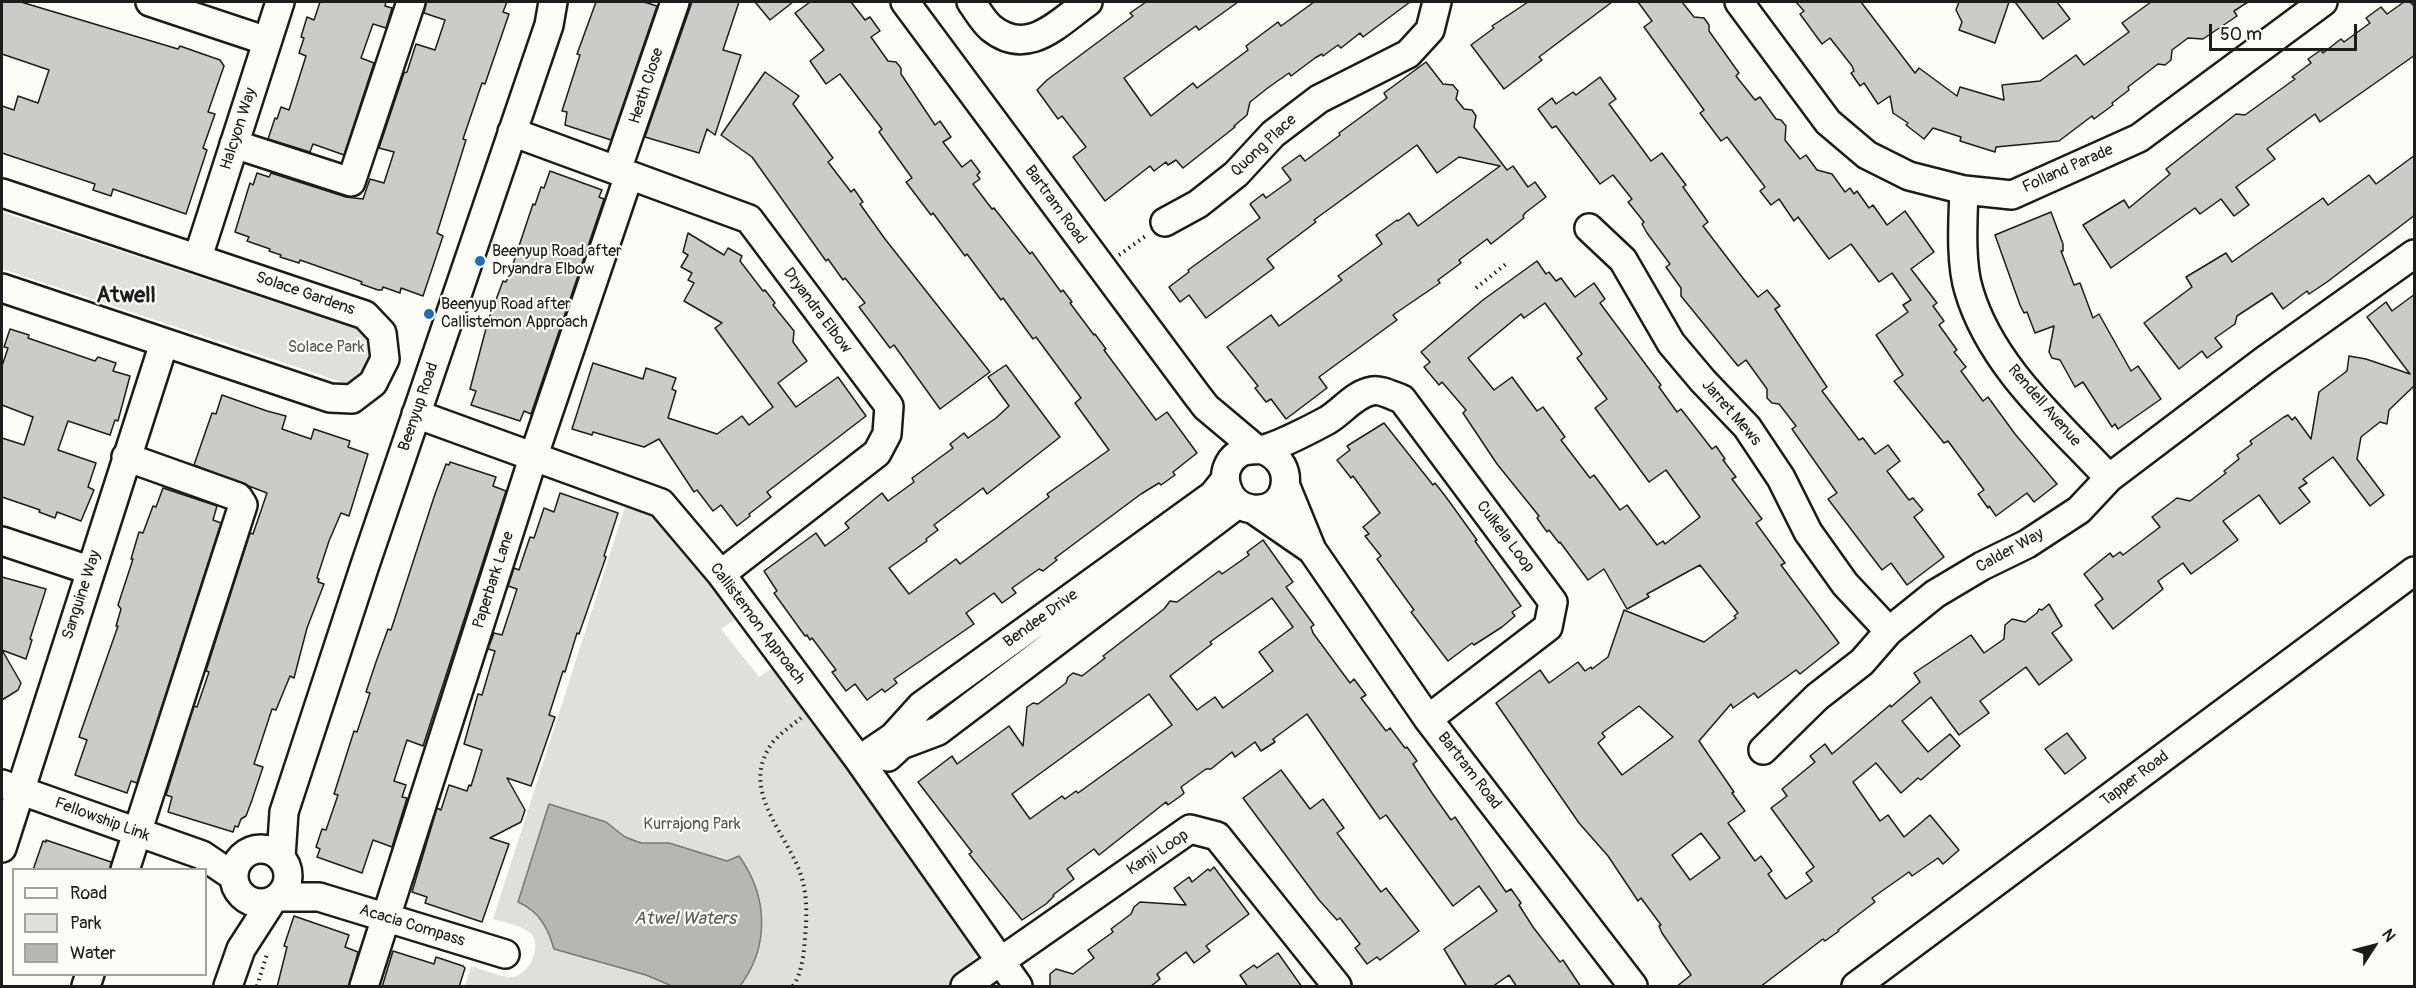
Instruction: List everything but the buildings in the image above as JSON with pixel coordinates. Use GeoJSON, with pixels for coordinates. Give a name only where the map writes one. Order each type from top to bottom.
{"type":"FeatureCollection","features":[{"type":"Feature","properties":{"kind":"street"},"geometry":{"type":"LineString","coordinates":[[150,2],[267,41]]}},
{"type":"Feature","properties":{"kind":"street","name":"Halcyon Way"},"geometry":{"type":"LineString","coordinates":[[198,257],[280,2]]}},
{"type":"Feature","properties":{"kind":"street"},"geometry":{"type":"LineString","coordinates":[[234,144],[351,182],[411,2]]}},
{"type":"Feature","properties":{"kind":"street","name":"Beenyup Road"},"geometry":{"type":"LineString","coordinates":[[228,987],[241,949],[257,867],[284,812],[416,414],[549,25],[553,2]]}},
{"type":"Feature","properties":{"kind":"street","name":"Heath Close"},"geometry":{"type":"LineString","coordinates":[[623,172],[675,2]]}},
{"type":"Feature","properties":{"kind":"street","name":"Bartram Road"},"geometry":{"type":"LineString","coordinates":[[905,2],[1206,407],[1259,449]]}},
{"type":"Feature","properties":{"kind":"street"},"geometry":{"type":"LineString","coordinates":[[971,2],[991,28],[1015,40],[1038,38],[1088,2]]}},
{"type":"Feature","properties":{"kind":"street","name":"Quong Place"},"geometry":{"type":"LineString","coordinates":[[1165,222],[1198,204],[1236,174],[1273,134],[1319,99],[1408,54],[1431,30],[1437,2]]}},
{"type":"Feature","properties":{"kind":"street","name":"Folland Parade"},"geometry":{"type":"LineString","coordinates":[[1739,2],[1828,122],[1867,155],[1909,176],[1964,190],[2012,195],[2139,138],[2323,2]]}},
{"type":"Feature","properties":{"kind":"street","name":"Dryandra Elbow"},"geometry":{"type":"LineString","coordinates":[[512,132],[749,219],[889,406],[887,434],[878,453],[721,574]]}},
{"type":"Feature","properties":{"kind":"street","name":"Paperbark Lane"},"geometry":{"type":"LineString","coordinates":[[364,987],[623,172]]}},
{"type":"Feature","properties":{"kind":"street","name":"Rendell Avenue"},"geometry":{"type":"LineString","coordinates":[[1964,190],[1962,233],[1968,289],[1983,329],[2017,378],[2109,478]]}},
{"type":"Feature","properties":{"kind":"street","name":"Solace Gardens"},"geometry":{"type":"LineString","coordinates":[[2,193],[365,315],[382,333],[385,358],[373,383],[359,394],[352,399],[330,398],[2,288]]}},
{"type":"Feature","properties":{"kind":"street","name":"Jarret Mews"},"geometry":{"type":"LineString","coordinates":[[1589,228],[1623,260],[1671,343],[1747,427],[1781,478],[1808,532],[1845,584],[1889,631]]}},
{"type":"Feature","properties":{"kind":"street","name":"Calder Way"},"geometry":{"type":"LineString","coordinates":[[1763,750],[1817,698],[1862,662],[1889,631],[1935,594],[1982,566],[2027,544],[2079,510],[2109,478],[2265,360],[2415,254]]}},
{"type":"Feature","properties":{"kind":"street","name":"Sanguine Way"},"geometry":{"type":"LineString","coordinates":[[2,848],[11,788],[89,570],[164,343]]}},
{"type":"Feature","properties":{"kind":"street","name":"Culkela Loop"},"geometry":{"type":"LineString","coordinates":[[1259,449],[1328,420],[1364,393],[1374,390],[1402,399],[1553,602],[1548,627],[1428,718]]}},
{"type":"Feature","properties":{"kind":"street","name":"Bartram Road"},"geometry":{"type":"LineString","coordinates":[[1206,407],[1225,476]]}},
{"type":"Feature","properties":{"kind":"street","name":"Callistemon Approach"},"geometry":{"type":"LineString","coordinates":[[416,414],[661,503],[721,574],[864,768],[1000,961]]}},
{"type":"Feature","properties":{"kind":"street","name":"Culkela Loop"},"geometry":{"type":"LineString","coordinates":[[1286,480],[1328,420]]}},
{"type":"Feature","properties":{"kind":"street"},"geometry":{"type":"LineString","coordinates":[[1259,449],[1276,456],[1286,480],[1283,492],[1271,505],[1246,507],[1231,497],[1225,476],[1236,455],[1259,449]]}},
{"type":"Feature","properties":{"kind":"street"},"geometry":{"type":"LineString","coordinates":[[125,868],[243,505],[238,497],[126,458]]}},
{"type":"Feature","properties":{"kind":"street","name":"Bendee Drive"},"geometry":{"type":"LineString","coordinates":[[864,768],[921,706],[1214,495],[1225,476]]}},
{"type":"Feature","properties":{"kind":"street","name":"Bartram Road"},"geometry":{"type":"LineString","coordinates":[[1286,480],[1312,550],[1428,718],[1633,987]]}},
{"type":"Feature","properties":{"kind":"street","name":"Bartram Road"},"geometry":{"type":"LineString","coordinates":[[1246,507],[1312,550]]}},
{"type":"Feature","properties":{"kind":"street","name":"Bendee Drive"},"geometry":{"type":"LineString","coordinates":[[864,768],[901,745],[938,731],[1246,507]]}},
{"type":"Feature","properties":{"kind":"street"},"geometry":{"type":"LineString","coordinates":[[2,541],[89,570]]}},
{"type":"Feature","properties":{"kind":"street","name":"Tapper Road"},"geometry":{"type":"LineString","coordinates":[[1856,987],[2415,572]]}},
{"type":"Feature","properties":{"kind":"street","name":"Fellowship Link"},"geometry":{"type":"LineString","coordinates":[[11,788],[202,855],[257,867]]}},
{"type":"Feature","properties":{"kind":"street","name":"Kanji Loop"},"geometry":{"type":"LineString","coordinates":[[965,987],[1190,829],[1217,836],[1337,987]]}},
{"type":"Feature","properties":{"kind":"street"},"geometry":{"type":"LineString","coordinates":[[257,867],[254,902],[275,899]]}},
{"type":"Feature","properties":{"kind":"street","name":"Beenyup Road"},"geometry":{"type":"LineString","coordinates":[[241,949],[288,881],[257,867]]}},
{"type":"Feature","properties":{"kind":"street","name":"Acacia Compass"},"geometry":{"type":"LineString","coordinates":[[257,867],[319,897],[505,954]]}},
{"type":"Feature","properties":{"kind":"street","name":"Acacia Compass"},"geometry":{"type":"LineString","coordinates":[[275,899],[319,897]]}},
{"type":"Feature","properties":{"kind":"street"},"geometry":{"type":"LineString","coordinates":[[1000,961],[1018,987]]}},
{"type":"Feature","properties":{"kind":"path"},"geometry":{"type":"LineString","coordinates":[[1102,268],[1165,222]]}},
{"type":"Feature","properties":{"kind":"path"},"geometry":{"type":"LineString","coordinates":[[1476,288],[1506,264]]}},
{"type":"Feature","properties":{"kind":"path"},"geometry":{"type":"LineString","coordinates":[[793,987],[797,980],[804,948],[808,905],[798,867],[765,807],[762,795],[762,767],[773,743],[804,715],[808,720]]}},
{"type":"Feature","properties":{"kind":"green space","name":"Solace Park"},"geometry":{"type":"Polygon","coordinates":[[[2,212],[359,330],[364,334],[369,345],[369,363],[363,375],[345,383],[2,269],[2,212]]]}},
{"type":"Feature","properties":{"kind":"green space","name":"Kurrajong Park"},"geometry":{"type":"Polygon","coordinates":[[[628,498],[652,508],[739,617],[721,629],[759,677],[775,666],[976,941],[973,961],[952,986],[465,986],[471,966],[498,975],[513,977],[524,971],[532,960],[535,940],[532,935],[519,927],[493,919],[628,498]]]}},
{"type":"Feature","properties":{"kind":"water","name":"Atwel Waters"},"geometry":{"type":"Polygon","coordinates":[[[549,804],[606,822],[625,837],[641,843],[669,843],[727,861],[739,856],[756,888],[762,921],[757,954],[740,986],[672,986],[646,975],[554,949],[542,921],[532,910],[518,902],[549,804]]]}},
{"type":"Feature","properties":{"kind":"place","name":"Beenyup Road after Dryandra Elbow"},"geometry":{"type":"Point","coordinates":[480,261]}},
{"type":"Feature","properties":{"kind":"place","name":"Beenyup Road after Callistemon Approach"},"geometry":{"type":"Point","coordinates":[429,314]}},
{"type":"Feature","properties":{"kind":"district","name":"Atwell"},"geometry":{"type":"Point","coordinates":[126,296]}}]}
